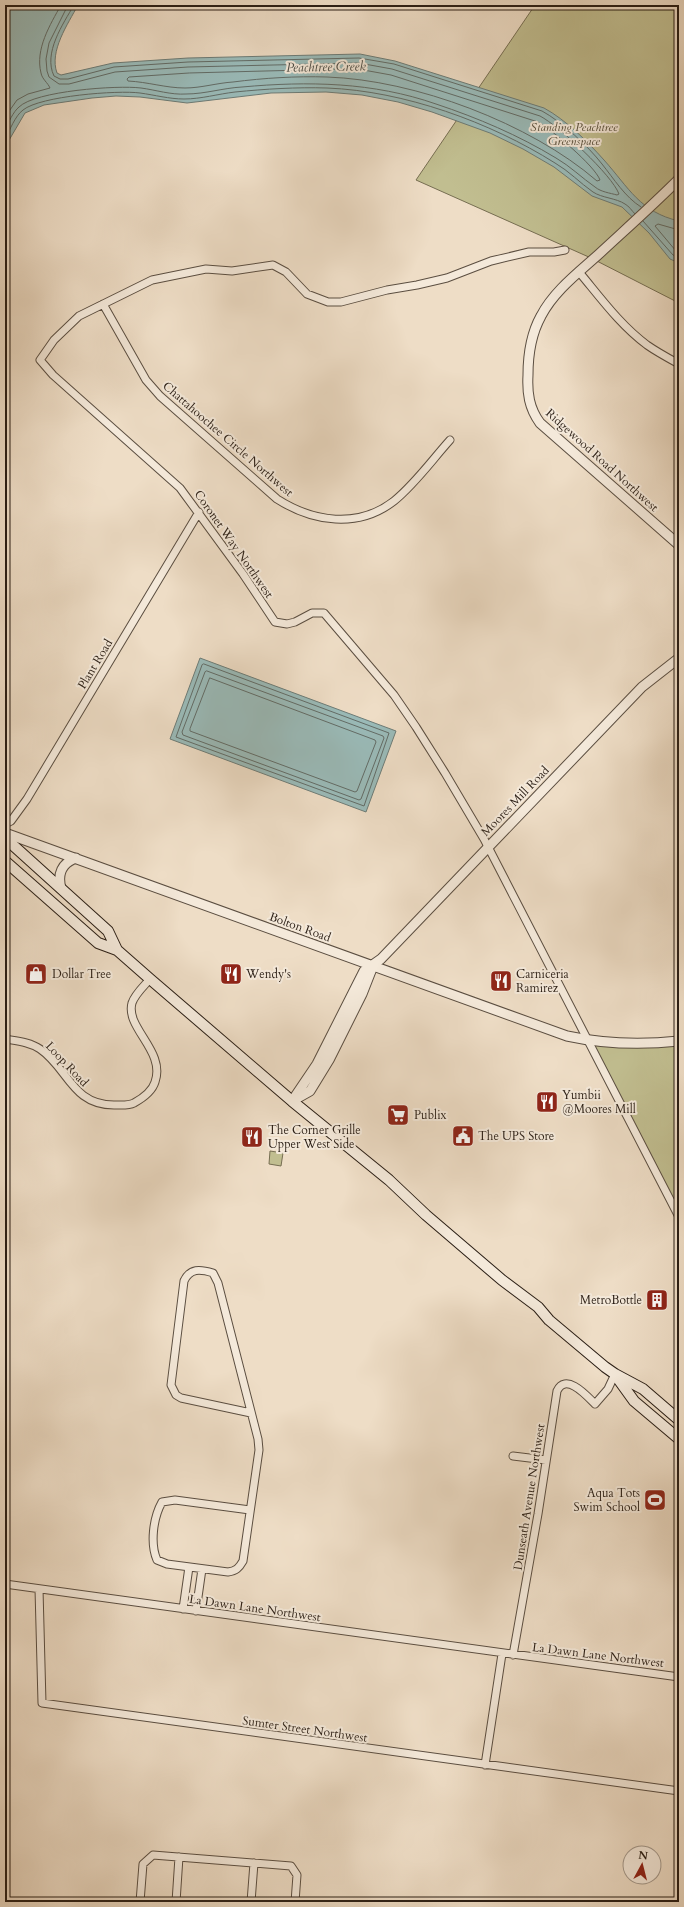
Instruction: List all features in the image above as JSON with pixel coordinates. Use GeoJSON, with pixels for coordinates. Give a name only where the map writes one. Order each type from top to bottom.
{"type":"FeatureCollection","features":[{"type":"Feature","properties":{"kind":"main road"},"geometry":{"type":"LineString","coordinates":[[5,838],[108,931],[117,950]]}},
{"type":"Feature","properties":{"kind":"main road"},"geometry":{"type":"LineString","coordinates":[[5,861],[98,943],[117,950],[292,1101],[389,1180],[426,1215],[538,1307],[549,1320],[614,1374],[643,1389],[679,1420]]}},
{"type":"Feature","properties":{"kind":"main road"},"geometry":{"type":"LineString","coordinates":[[614,1374],[634,1401],[679,1438]]}},
{"type":"Feature","properties":{"kind":"street","name":"Ridgewood Road Northwest"},"geometry":{"type":"LineString","coordinates":[[679,179],[550,302],[533,333],[528,355],[527,387],[528,400],[533,414],[540,423],[679,545]]}},
{"type":"Feature","properties":{"kind":"street","name":"Coronet Way Northwest"},"geometry":{"type":"LineString","coordinates":[[565,250],[554,252],[529,252],[491,261],[447,278],[387,290],[341,302],[328,302],[307,294],[286,272],[273,265],[232,271],[206,269],[152,280],[79,316],[54,340],[40,360],[53,375],[180,488],[199,512],[275,622],[287,624],[296,622],[312,613],[324,613],[394,695],[416,727],[488,847],[679,1217]]}},
{"type":"Feature","properties":{"kind":"street"},"geometry":{"type":"LineString","coordinates":[[580,272],[613,313],[632,333],[647,345],[679,364]]}},
{"type":"Feature","properties":{"kind":"street","name":"Chattahoochee Circle Northwest"},"geometry":{"type":"LineString","coordinates":[[103,304],[146,380],[160,396],[277,499],[300,512],[330,519],[348,518],[368,514],[384,508],[403,493],[450,440]]}},
{"type":"Feature","properties":{"kind":"street","name":"Plant Road"},"geometry":{"type":"LineString","coordinates":[[5,824],[11,821],[27,799],[199,512]]}},
{"type":"Feature","properties":{"kind":"street","name":"Moores Mill Road"},"geometry":{"type":"LineString","coordinates":[[292,1101],[310,1091],[329,1060],[362,994],[373,966],[603,726],[642,687],[679,658]]}},
{"type":"Feature","properties":{"kind":"street","name":"Bolton Road"},"geometry":{"type":"LineString","coordinates":[[5,833],[567,1036],[588,1041],[641,1044],[679,1041]]}},
{"type":"Feature","properties":{"kind":"street"},"geometry":{"type":"LineString","coordinates":[[61,888],[61,870],[68,861],[76,858]]}},
{"type":"Feature","properties":{"kind":"street","name":"Loop Road"},"geometry":{"type":"LineString","coordinates":[[5,1040],[26,1042],[40,1049],[51,1058],[83,1097],[95,1103],[108,1105],[131,1105],[149,1094],[155,1083],[158,1071],[154,1057],[132,1014],[132,1004],[150,979]]}},
{"type":"Feature","properties":{"kind":"street"},"geometry":{"type":"LineString","coordinates":[[250,1510],[175,1500],[162,1502],[157,1511],[153,1550],[157,1560],[189,1567],[228,1572],[234,1572],[239,1568],[243,1561],[259,1450],[252,1412],[218,1283],[213,1273],[204,1270],[194,1270],[187,1274],[184,1281],[171,1385],[173,1390],[181,1398],[252,1412]]}},
{"type":"Feature","properties":{"kind":"street","name":"Dunseath Avenue Northwest"},"geometry":{"type":"LineString","coordinates":[[513,1655],[559,1386],[564,1383],[570,1384],[595,1404],[608,1389],[614,1374]]}},
{"type":"Feature","properties":{"kind":"street"},"geometry":{"type":"LineString","coordinates":[[513,1456],[546,1460]]}},
{"type":"Feature","properties":{"kind":"street"},"geometry":{"type":"LineString","coordinates":[[183,1609],[189,1567]]}},
{"type":"Feature","properties":{"kind":"street"},"geometry":{"type":"LineString","coordinates":[[196,1611],[202,1569]]}},
{"type":"Feature","properties":{"kind":"street","name":"La Dawn Lane Northwest"},"geometry":{"type":"LineString","coordinates":[[5,1584],[502,1654],[679,1677]]}},
{"type":"Feature","properties":{"kind":"street","name":"Sumter Street Northwest"},"geometry":{"type":"LineString","coordinates":[[39,1588],[42,1703],[485,1766],[679,1791]]}},
{"type":"Feature","properties":{"kind":"street"},"geometry":{"type":"LineString","coordinates":[[485,1766],[502,1654]]}},
{"type":"Feature","properties":{"kind":"street"},"geometry":{"type":"LineString","coordinates":[[140,1902],[143,1864],[153,1855],[292,1866],[297,1875],[295,1902]]}},
{"type":"Feature","properties":{"kind":"street"},"geometry":{"type":"LineString","coordinates":[[176,1902],[179,1857]]}},
{"type":"Feature","properties":{"kind":"street"},"geometry":{"type":"LineString","coordinates":[[251,1902],[254,1863]]}},
{"type":"Feature","properties":{"kind":"green space","name":"Standing Peachtree Greenspace"},"geometry":{"type":"Polygon","coordinates":[[[535,5],[679,5],[679,303],[591,258],[416,180],[535,5]]]}},
{"type":"Feature","properties":{"kind":"green space"},"geometry":{"type":"Polygon","coordinates":[[[588,1041],[679,1041],[679,1210],[588,1041]]]}},
{"type":"Feature","properties":{"kind":"green space"},"geometry":{"type":"Polygon","coordinates":[[[270,1151],[283,1153],[281,1166],[269,1164],[270,1151]]]}},
{"type":"Feature","properties":{"kind":"water","name":"Peachtree Creek"},"geometry":{"type":"Polygon","coordinates":[[[5,5],[78,5],[57,47],[55,65],[57,73],[61,75],[113,63],[188,58],[360,54],[395,61],[544,108],[583,138],[636,198],[654,212],[679,221],[679,263],[670,259],[649,233],[622,207],[592,196],[554,167],[523,149],[490,133],[432,112],[398,102],[362,95],[326,92],[271,93],[187,103],[140,97],[116,96],[92,98],[44,105],[25,113],[5,147],[5,5]]]}},
{"type":"Feature","properties":{"kind":"water"},"geometry":{"type":"Polygon","coordinates":[[[200,658],[396,731],[366,812],[170,739],[200,658]]]}},
{"type":"Feature","properties":{"kind":"place","name":"Dollar Tree"},"geometry":{"type":"Point","coordinates":[36,974]}},
{"type":"Feature","properties":{"kind":"place","name":"Wendy's"},"geometry":{"type":"Point","coordinates":[231,974]}},
{"type":"Feature","properties":{"kind":"place","name":"Carniceria Ramirez"},"geometry":{"type":"Point","coordinates":[501,981]}},
{"type":"Feature","properties":{"kind":"place","name":"Yumbii @Moores Mill"},"geometry":{"type":"Point","coordinates":[547,1102]}},
{"type":"Feature","properties":{"kind":"place","name":"Publix"},"geometry":{"type":"Point","coordinates":[398,1115]}},
{"type":"Feature","properties":{"kind":"place","name":"The UPS Store"},"geometry":{"type":"Point","coordinates":[463,1136]}},
{"type":"Feature","properties":{"kind":"place","name":"The Corner Grille Upper West Side"},"geometry":{"type":"Point","coordinates":[252,1137]}},
{"type":"Feature","properties":{"kind":"place","name":"MetroBottle"},"geometry":{"type":"Point","coordinates":[657,1300]}},
{"type":"Feature","properties":{"kind":"place","name":"Aqua Tots Swim School"},"geometry":{"type":"Point","coordinates":[655,1500]}}]}
